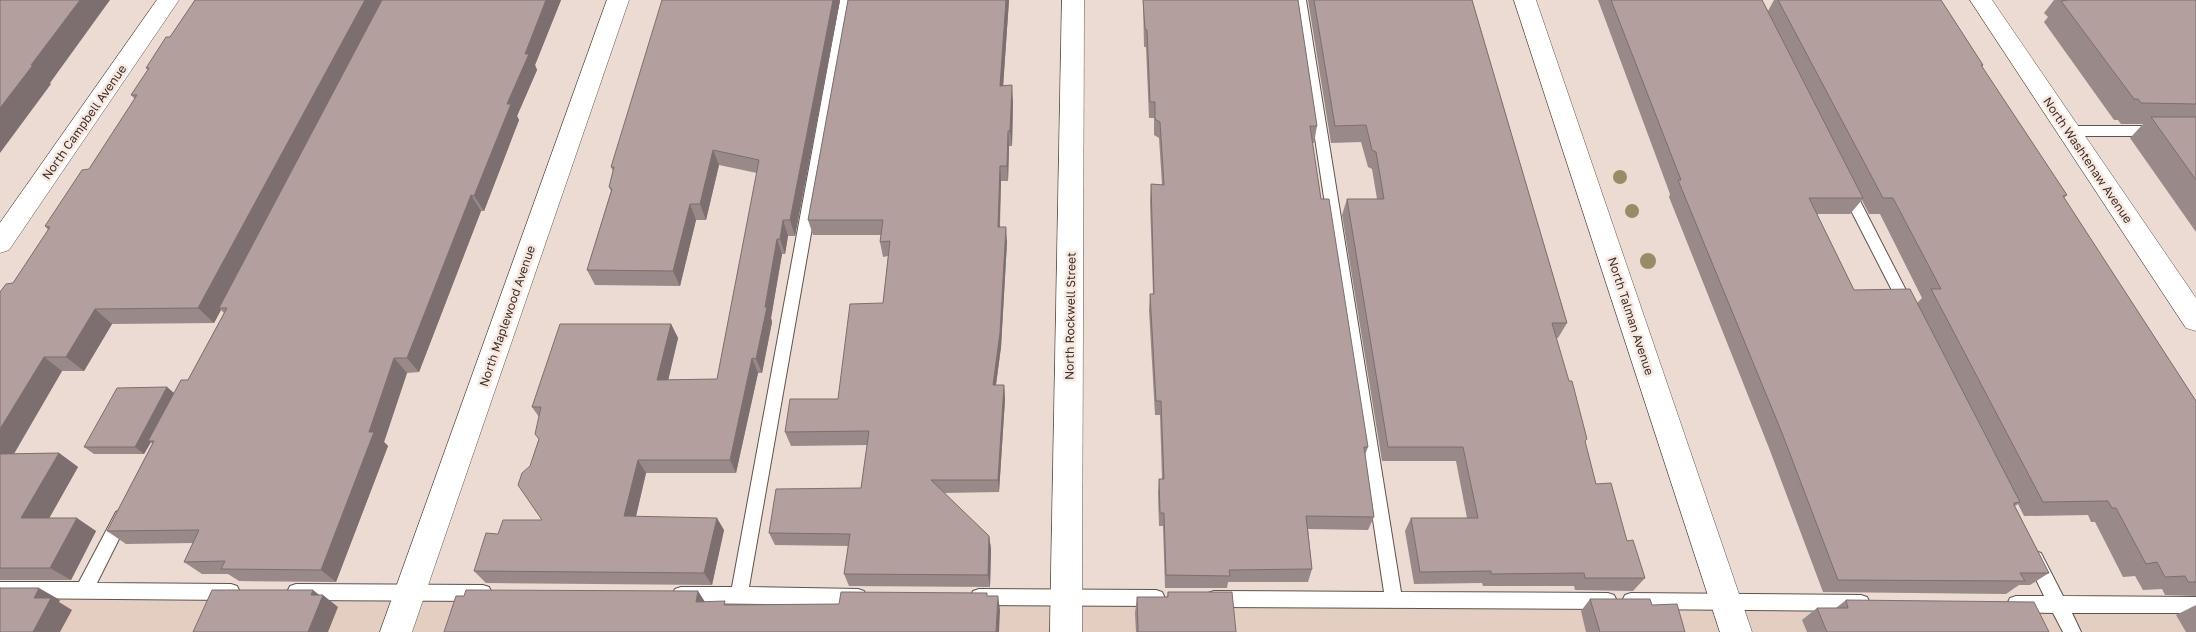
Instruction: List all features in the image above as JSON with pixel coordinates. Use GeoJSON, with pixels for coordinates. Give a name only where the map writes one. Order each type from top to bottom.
{"type":"FeatureCollection","features":[{"type":"Feature","properties":{"kind":"street","name":"North Campbell Avenue"},"geometry":{"type":"LineString","coordinates":[[0,243],[168,0]]}},
{"type":"Feature","properties":{"kind":"street","name":"North Maplewood Avenue"},"geometry":{"type":"LineString","coordinates":[[396,632],[618,0]]}},
{"type":"Feature","properties":{"kind":"street","name":"North Rockwell Street"},"geometry":{"type":"LineString","coordinates":[[1066,632],[1073,0]]}},
{"type":"Feature","properties":{"kind":"street","name":"North Talman Avenue"},"geometry":{"type":"LineString","coordinates":[[1525,0],[1731,617]]}},
{"type":"Feature","properties":{"kind":"street","name":"North Washtenaw Avenue"},"geometry":{"type":"LineString","coordinates":[[1981,0],[2196,320]]}},
{"type":"Feature","properties":{"kind":"lane"},"geometry":{"type":"LineString","coordinates":[[739,596],[846,0]]}},
{"type":"Feature","properties":{"kind":"lane"},"geometry":{"type":"LineString","coordinates":[[1300,0],[1394,600]]}},
{"type":"Feature","properties":{"kind":"lane"},"geometry":{"type":"LineString","coordinates":[[2069,131],[2196,131]]}},
{"type":"Feature","properties":{"kind":"lane"},"geometry":{"type":"LineString","coordinates":[[1842,178],[1914,320]]}},
{"type":"Feature","properties":{"kind":"lane"},"geometry":{"type":"LineString","coordinates":[[84,591],[130,503]]}},
{"type":"Feature","properties":{"kind":"lane"},"geometry":{"type":"LineString","coordinates":[[2027,542],[2072,632]]}},
{"type":"Feature","properties":{"kind":"lane"},"geometry":{"type":"LineString","coordinates":[[0,590],[252,592]]}},
{"type":"Feature","properties":{"kind":"lane"},"geometry":{"type":"LineString","coordinates":[[281,592],[505,594]]}},
{"type":"Feature","properties":{"kind":"lane"},"geometry":{"type":"LineString","coordinates":[[661,595],[876,597]]}},
{"type":"Feature","properties":{"kind":"lane"},"geometry":{"type":"LineString","coordinates":[[964,597],[1178,598]]}},
{"type":"Feature","properties":{"kind":"lane"},"geometry":{"type":"LineString","coordinates":[[1197,598],[1394,600],[1731,617],[1874,603]]}},
{"type":"Feature","properties":{"kind":"lane"},"geometry":{"type":"LineString","coordinates":[[2000,604],[2196,606]]}},
{"type":"Feature","properties":{"kind":"shaded area"},"geometry":{"type":"Polygon","coordinates":[[[0,596],[2196,612],[2196,632],[0,632],[0,596]]]}},
{"type":"Feature","properties":{"kind":"building"},"geometry":{"type":"Polygon","coordinates":[[[0,0],[80,0],[0,108],[0,0]]]}},
{"type":"Feature","properties":{"kind":"building"},"geometry":{"type":"Polygon","coordinates":[[[195,0],[365,0],[198,308],[95,309],[66,357],[44,357],[0,429],[0,292],[6,284],[13,283],[50,227],[45,226],[82,170],[89,169],[137,95],[131,95],[149,68],[146,68],[166,37],[170,37],[195,0]]]}},
{"type":"Feature","properties":{"kind":"building"},"geometry":{"type":"Polygon","coordinates":[[[382,0],[546,0],[525,54],[529,54],[507,104],[511,104],[474,196],[471,195],[407,358],[394,358],[369,432],[374,432],[321,570],[221,569],[225,561],[184,562],[199,530],[107,531],[154,441],[148,441],[181,380],[188,380],[227,308],[219,308],[382,0]]]}},
{"type":"Feature","properties":{"kind":"building"},"geometry":{"type":"Polygon","coordinates":[[[662,0],[833,0],[790,220],[783,220],[780,239],[777,239],[765,307],[767,307],[756,359],[752,358],[730,460],[638,460],[624,516],[717,518],[704,573],[474,571],[486,533],[498,534],[503,520],[542,520],[518,485],[522,473],[530,466],[539,439],[535,434],[541,407],[532,407],[560,324],[671,324],[657,380],[717,379],[759,160],[713,150],[700,204],[690,204],[673,271],[587,270],[612,189],[609,187],[614,167],[611,167],[662,0]]]}},
{"type":"Feature","properties":{"kind":"building"},"geometry":{"type":"Polygon","coordinates":[[[848,0],[1006,0],[1000,86],[1012,85],[1007,166],[1000,166],[998,227],[1006,227],[1000,333],[993,385],[1004,385],[998,480],[931,480],[989,536],[988,575],[844,574],[850,534],[769,533],[776,489],[861,488],[869,431],[785,432],[790,399],[838,399],[850,304],[883,303],[890,241],[880,242],[883,220],[808,220],[848,0]]]}},
{"type":"Feature","properties":{"kind":"building"},"geometry":{"type":"Polygon","coordinates":[[[1143,0],[1298,0],[1317,126],[1310,126],[1321,199],[1329,199],[1368,447],[1364,447],[1374,517],[1306,516],[1312,569],[1229,570],[1230,576],[1166,575],[1164,513],[1160,513],[1159,479],[1164,479],[1161,401],[1156,401],[1150,294],[1154,294],[1151,184],[1164,185],[1160,122],[1155,119],[1155,102],[1150,102],[1147,30],[1145,29],[1143,0]]]}},
{"type":"Feature","properties":{"kind":"building"},"geometry":{"type":"Polygon","coordinates":[[[1314,0],[1472,0],[1567,323],[1552,323],[1569,381],[1572,381],[1596,484],[1611,483],[1627,541],[1633,540],[1645,578],[1585,578],[1584,573],[1491,574],[1491,571],[1420,572],[1411,518],[1478,518],[1463,447],[1388,447],[1347,199],[1384,199],[1376,152],[1372,150],[1366,125],[1335,126],[1314,0]]]}},
{"type":"Feature","properties":{"kind":"building"},"geometry":{"type":"Polygon","coordinates":[[[1611,0],[1762,0],[1863,198],[1809,198],[1854,290],[1910,289],[2020,502],[2014,503],[2014,505],[2049,573],[2020,573],[2025,581],[1838,580],[1782,433],[1678,180],[1681,180],[1611,0]]]}},
{"type":"Feature","properties":{"kind":"building"},"geometry":{"type":"Polygon","coordinates":[[[1778,0],[1941,0],[1983,65],[1981,65],[2067,195],[2063,196],[2196,401],[2196,582],[2188,582],[2185,576],[2165,577],[2157,562],[2146,564],[2116,508],[2112,508],[2108,501],[2043,502],[1931,289],[1941,289],[1893,198],[1883,198],[1778,0]]]}},
{"type":"Feature","properties":{"kind":"building"},"geometry":{"type":"Polygon","coordinates":[[[2196,0],[2196,104],[2141,103],[2138,99],[2134,99],[2061,1],[2196,0]]]}},
{"type":"Feature","properties":{"kind":"building"},"geometry":{"type":"Polygon","coordinates":[[[2151,117],[2196,117],[2196,180],[2151,117]]]}},
{"type":"Feature","properties":{"kind":"building"},"geometry":{"type":"Polygon","coordinates":[[[167,387],[135,447],[84,447],[117,388],[167,387]]]}},
{"type":"Feature","properties":{"kind":"building"},"geometry":{"type":"Polygon","coordinates":[[[59,453],[21,518],[77,518],[50,568],[0,568],[0,454],[59,453]]]}},
{"type":"Feature","properties":{"kind":"building"},"geometry":{"type":"Polygon","coordinates":[[[0,588],[39,588],[34,598],[51,598],[33,632],[0,632],[0,588]]]}},
{"type":"Feature","properties":{"kind":"building"},"geometry":{"type":"Polygon","coordinates":[[[212,590],[313,590],[311,595],[323,595],[308,632],[193,632],[212,590]]]}},
{"type":"Feature","properties":{"kind":"building"},"geometry":{"type":"Polygon","coordinates":[[[466,590],[698,591],[696,602],[725,601],[724,605],[839,604],[841,592],[987,593],[987,596],[998,596],[996,632],[444,632],[456,596],[464,596],[466,590]]]}},
{"type":"Feature","properties":{"kind":"building"},"geometry":{"type":"Polygon","coordinates":[[[1168,592],[1232,592],[1236,632],[1138,632],[1137,597],[1168,597],[1168,592]]]}},
{"type":"Feature","properties":{"kind":"building"},"geometry":{"type":"Polygon","coordinates":[[[1590,599],[1650,599],[1652,605],[1677,604],[1685,632],[1600,632],[1590,599]]]}},
{"type":"Feature","properties":{"kind":"building"},"geometry":{"type":"Polygon","coordinates":[[[1846,600],[2034,602],[2049,632],[1827,632],[1817,608],[1848,608],[1846,600]]]}}]}
